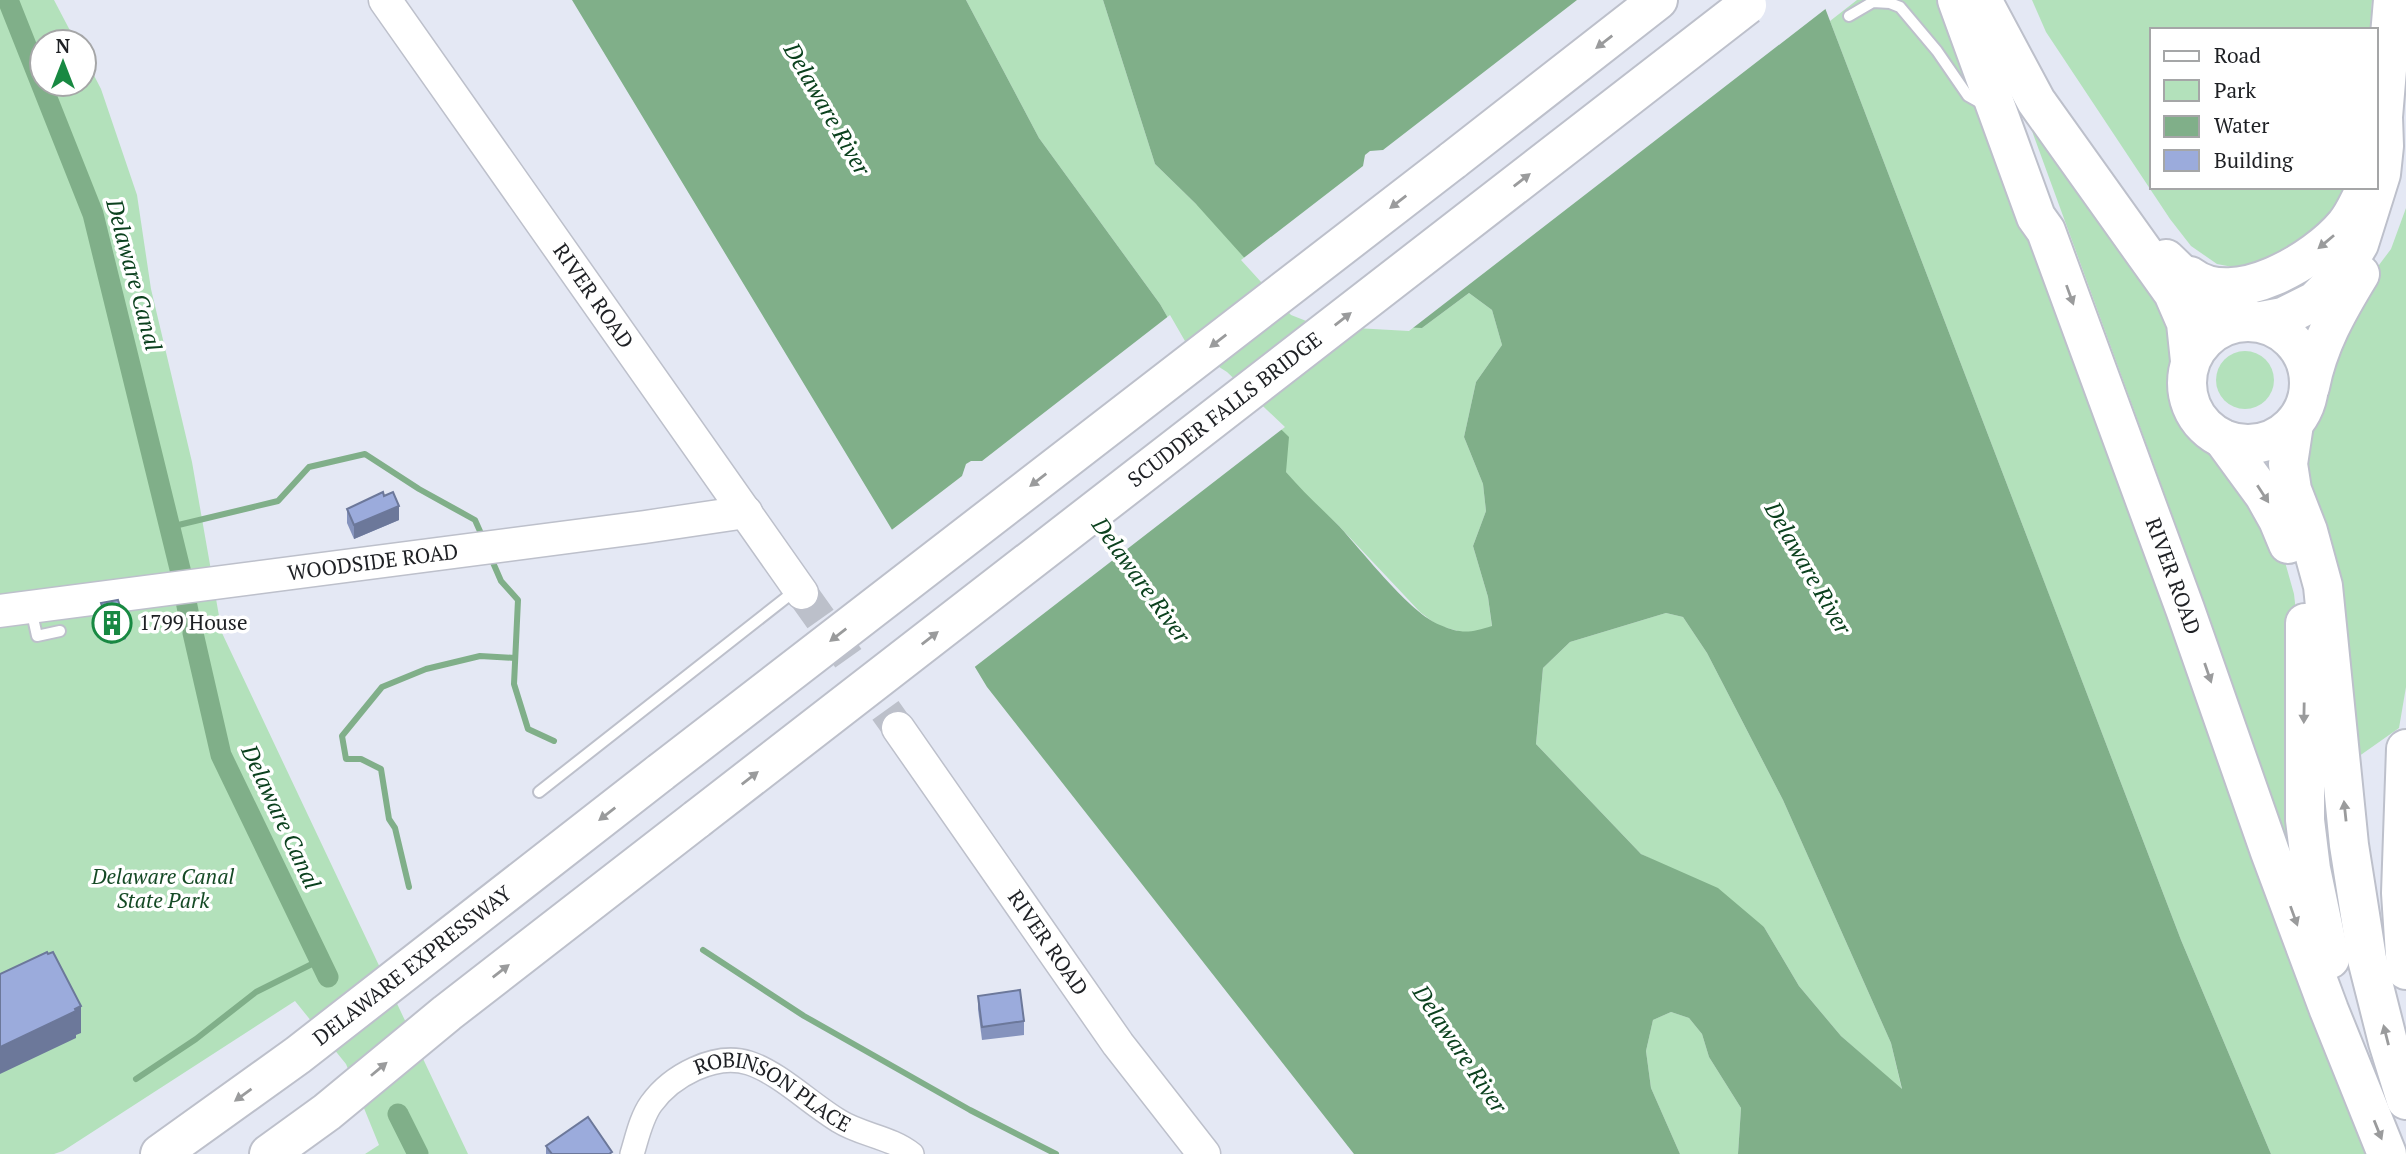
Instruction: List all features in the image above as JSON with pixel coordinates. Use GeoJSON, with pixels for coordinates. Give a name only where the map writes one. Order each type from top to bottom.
{"type":"FeatureCollection","features":[{"type":"Feature","properties":{"kind":"highway","name":"DELAWARE EXPRESSWAY"},"geometry":{"type":"LineString","coordinates":[[160,1154],[298,1055],[1658,0]]}},
{"type":"Feature","properties":{"kind":"highway","name":"SCUDDER FALLS BRIDGE"},"geometry":{"type":"LineString","coordinates":[[307,1131],[447,1013],[1754,0]]}},
{"type":"Feature","properties":{"kind":"highway"},"geometry":{"type":"LineString","coordinates":[[2378,184],[2381,174],[2380,128],[2393,0]]}},
{"type":"Feature","properties":{"kind":"highway"},"geometry":{"type":"LineString","coordinates":[[1982,2],[2047,215],[2046,230]]}},
{"type":"Feature","properties":{"kind":"highway"},"geometry":{"type":"LineString","coordinates":[[1982,2],[2037,70],[2166,258],[2194,287],[2220,306],[2273,326],[2287,335],[2299,348],[2306,363],[2309,380],[2288,464],[2291,490],[2308,531],[2323,586],[2349,845],[2367,959],[2406,1100]]}},
{"type":"Feature","properties":{"kind":"highway"},"geometry":{"type":"LineString","coordinates":[[1982,2],[2036,101],[2173,293],[2186,324],[2190,361],[2186,380],[2188,398],[2195,415],[2207,429],[2222,439],[2241,444],[2260,443],[2279,436],[2301,410],[2322,343],[2389,221],[2406,156]]}},
{"type":"Feature","properties":{"kind":"highway","name":"RIVER ROAD"},"geometry":{"type":"LineString","coordinates":[[1982,2],[1999,112],[2036,217],[2046,230],[2185,609],[2270,852],[2387,1154]]}},
{"type":"Feature","properties":{"kind":"highway"},"geometry":{"type":"LineString","coordinates":[[2166,258],[2194,280],[2207,285],[2236,286],[2273,276],[2308,257],[2346,224],[2364,189]]}},
{"type":"Feature","properties":{"kind":"highway"},"geometry":{"type":"LineString","coordinates":[[2190,361],[2200,344],[2215,331],[2233,323],[2283,317],[2315,301],[2339,277],[2359,244],[2376,189]]}},
{"type":"Feature","properties":{"kind":"highway"},"geometry":{"type":"LineString","coordinates":[[2222,439],[2264,495],[2278,520],[2299,577],[2306,649],[2305,820],[2311,869],[2351,1061]]}},
{"type":"Feature","properties":{"kind":"highway"},"geometry":{"type":"LineString","coordinates":[[2406,749],[2401,892],[2406,970]]}},
{"type":"Feature","properties":{"kind":"highway"},"geometry":{"type":"LineString","coordinates":[[269,1154],[307,1131]]}},
{"type":"Feature","properties":{"kind":"main road","name":"RIVER ROAD"},"geometry":{"type":"LineString","coordinates":[[386,0],[800,590]]}},
{"type":"Feature","properties":{"kind":"main road","name":"WOODSIDE ROAD"},"geometry":{"type":"LineString","coordinates":[[15,609],[746,512]]}},
{"type":"Feature","properties":{"kind":"main road","name":"RIVER ROAD"},"geometry":{"type":"LineString","coordinates":[[898,728],[1118,1044],[1204,1154]]}},
{"type":"Feature","properties":{"kind":"street","name":"ROBINSON PLACE"},"geometry":{"type":"LineString","coordinates":[[632,1154],[650,1105],[661,1092],[701,1067],[716,1061],[733,1060],[760,1067],[843,1124],[895,1143],[912,1154]]}},
{"type":"Feature","properties":{"kind":"lane"},"geometry":{"type":"LineString","coordinates":[[1849,16],[1873,2],[1890,3],[1900,7],[1937,51],[1969,96],[1999,112]]}},
{"type":"Feature","properties":{"kind":"lane"},"geometry":{"type":"LineString","coordinates":[[539,792],[800,590]]}},
{"type":"Feature","properties":{"kind":"lane"},"geometry":{"type":"LineString","coordinates":[[15,609],[37,636],[60,631]]}},
{"type":"Feature","properties":{"kind":"green space","name":"Delaware Canal State Park"},"geometry":{"type":"Polygon","coordinates":[[[0,0],[54,0],[69,28],[28,28],[28,98],[98,98],[98,83],[101,89],[137,195],[151,289],[192,462],[222,633],[468,1154],[365,1154],[379,1145],[346,1064],[295,1001],[63,1151],[54,1154],[0,1154],[0,0]]]}},
{"type":"Feature","properties":{"kind":"green space"},"geometry":{"type":"Polygon","coordinates":[[[966,0],[1103,0],[1155,164],[1196,204],[1422,328],[1469,293],[1492,310],[1502,345],[1476,382],[1464,437],[1483,484],[1486,511],[1473,546],[1488,597],[1492,627],[1468,634],[1437,625],[1420,612],[1338,525],[1303,493],[1187,351],[1160,304],[1039,138],[966,0]]]}},
{"type":"Feature","properties":{"kind":"green space"},"geometry":{"type":"Polygon","coordinates":[[[1857,0],[1941,0],[2021,197],[2169,623],[2369,1154],[2271,1154],[2181,940],[1830,21],[1857,0]]]}},
{"type":"Feature","properties":{"kind":"green space"},"geometry":{"type":"Polygon","coordinates":[[[2032,0],[2372,0],[2370,28],[2150,28],[2150,189],[2046,32],[2032,0]]]}},
{"type":"Feature","properties":{"kind":"green space"},"geometry":{"type":"Polygon","coordinates":[[[2020,98],[2164,297],[2179,360],[2176,376],[2177,396],[2185,417],[2199,435],[2218,452],[2285,562],[2294,594],[2298,629],[2292,874],[2212,624],[2020,98]]]}},
{"type":"Feature","properties":{"kind":"green space"},"geometry":{"type":"Polygon","coordinates":[[[2150,189],[2350,189],[2332,220],[2291,257],[2248,270],[2217,264],[2191,246],[2150,189]]]}},
{"type":"Feature","properties":{"kind":"green space"},"geometry":{"type":"Polygon","coordinates":[[[2406,208],[2406,687],[2399,728],[2355,759],[2298,454],[2335,337],[2373,273],[2391,249],[2406,208]]]}},
{"type":"Feature","properties":{"kind":"green space"},"geometry":{"type":"Polygon","coordinates":[[[2245,351],[2266,359],[2274,380],[2266,401],[2245,409],[2224,401],[2216,380],[2224,359],[2245,351]]]}},
{"type":"Feature","properties":{"kind":"green space"},"geometry":{"type":"Polygon","coordinates":[[[1666,613],[1683,617],[1707,653],[1783,800],[1891,1043],[1902,1090],[1841,1036],[1799,986],[1764,927],[1669,868],[1641,854],[1536,744],[1543,668],[1570,642],[1666,613]]]}},
{"type":"Feature","properties":{"kind":"green space"},"geometry":{"type":"Polygon","coordinates":[[[1671,1012],[1689,1018],[1702,1034],[1709,1057],[1741,1108],[1738,1154],[1680,1154],[1651,1088],[1646,1051],[1653,1020],[1671,1012]]]}},
{"type":"Feature","properties":{"kind":"water","name":"Delaware River"},"geometry":{"type":"Polygon","coordinates":[[[572,0],[966,0],[1039,138],[1160,304],[1187,351],[1225,375],[1289,437],[1286,472],[1401,595],[1428,619],[1447,628],[1466,632],[1492,626],[1488,597],[1473,546],[1486,511],[1483,484],[1464,437],[1476,382],[1502,345],[1492,310],[1469,293],[1422,328],[1319,323],[1293,312],[1196,204],[1155,164],[1103,0],[1822,0],[2181,940],[2271,1154],[1738,1154],[1741,1108],[1709,1057],[1702,1034],[1689,1018],[1671,1012],[1653,1020],[1646,1051],[1651,1088],[1680,1154],[1354,1154],[987,687],[572,0]],[[1666,613],[1570,642],[1543,668],[1536,744],[1641,854],[1718,888],[1764,927],[1799,986],[1841,1036],[1902,1089],[1891,1043],[1783,800],[1707,653],[1683,617],[1666,613]]]}},
{"type":"Feature","properties":{"kind":"pier"},"geometry":{"type":"Polygon","coordinates":[[[1577,0],[1826,0],[1828,7],[1409,331],[1319,326],[1291,315],[1241,260],[1363,166],[1365,155],[1370,151],[1383,150],[1577,0]]]}},
{"type":"Feature","properties":{"kind":"pier"},"geometry":{"type":"Polygon","coordinates":[[[1170,315],[1189,348],[1227,372],[1285,427],[972,669],[889,532],[962,476],[966,464],[982,461],[1170,315]]]}},
{"type":"Feature","properties":{"kind":"building"},"geometry":{"type":"Polygon","coordinates":[[[383,492],[384,496],[393,492],[399,506],[354,525],[347,509],[383,492]]]}},
{"type":"Feature","properties":{"kind":"building"},"geometry":{"type":"Polygon","coordinates":[[[118,600],[126,625],[110,630],[101,603],[118,600]]]}},
{"type":"Feature","properties":{"kind":"building"},"geometry":{"type":"Polygon","coordinates":[[[47,952],[53,952],[81,1006],[75,1009],[76,1011],[0,1047],[0,974],[47,952]]]}},
{"type":"Feature","properties":{"kind":"building"},"geometry":{"type":"Polygon","coordinates":[[[1020,990],[1024,1021],[982,1027],[978,996],[1020,990]]]}},
{"type":"Feature","properties":{"kind":"building"},"geometry":{"type":"Polygon","coordinates":[[[588,1117],[612,1152],[552,1154],[546,1146],[588,1117]]]}},
{"type":"Feature","properties":{"kind":"waterway","name":"Delaware Canal"},"geometry":{"type":"LineString","coordinates":[[8,0],[93,214],[181,573]]}},
{"type":"Feature","properties":{"kind":"waterway"},"geometry":{"type":"LineString","coordinates":[[170,527],[278,501],[309,467],[365,454],[419,489],[475,520],[483,538]]}},
{"type":"Feature","properties":{"kind":"waterway"},"geometry":{"type":"LineString","coordinates":[[491,558],[501,581],[518,600],[514,684],[528,729],[554,741]]}},
{"type":"Feature","properties":{"kind":"waterway","name":"Delaware Canal"},"geometry":{"type":"LineString","coordinates":[[186,601],[190,621]]}},
{"type":"Feature","properties":{"kind":"waterway","name":"Delaware Canal"},"geometry":{"type":"LineString","coordinates":[[193,633],[221,755],[328,977]]}},
{"type":"Feature","properties":{"kind":"waterway"},"geometry":{"type":"LineString","coordinates":[[409,887],[395,828],[389,819],[381,769],[361,759],[346,759],[342,736],[382,687],[426,669],[480,656],[515,658]]}},
{"type":"Feature","properties":{"kind":"waterway"},"geometry":{"type":"LineString","coordinates":[[703,950],[804,1016],[970,1110],[1056,1154]]}},
{"type":"Feature","properties":{"kind":"waterway"},"geometry":{"type":"LineString","coordinates":[[136,1079],[196,1039],[256,992],[320,960]]}},
{"type":"Feature","properties":{"kind":"waterway","name":"Delaware Canal"},"geometry":{"type":"LineString","coordinates":[[398,1114],[418,1154]]}},
{"type":"Feature","properties":{"kind":"tunnel"},"geometry":{"type":"LineString","coordinates":[[802,593],[898,728]]}},
{"type":"Feature","properties":{"kind":"place","name":"1799 House"},"geometry":{"type":"Point","coordinates":[112,623]}}]}
